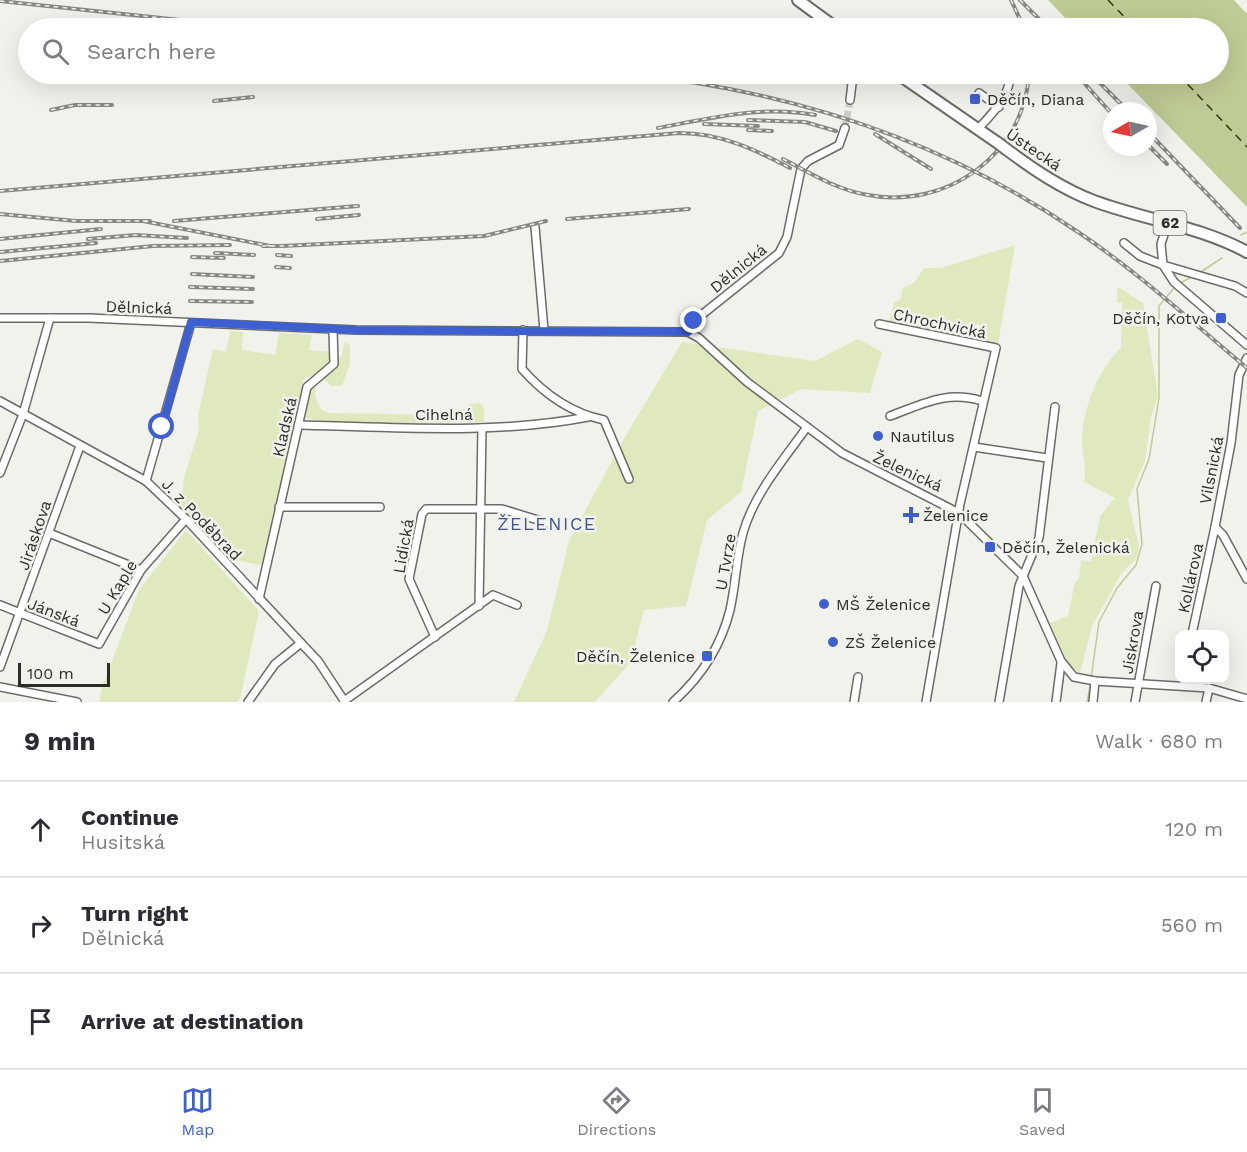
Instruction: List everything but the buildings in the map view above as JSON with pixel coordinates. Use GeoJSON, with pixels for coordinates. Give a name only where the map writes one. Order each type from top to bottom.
{"type":"FeatureCollection","features":[{"type":"Feature","properties":{"kind":"main road"},"geometry":{"type":"LineString","coordinates":[[798,0],[820,18]]}},
{"type":"Feature","properties":{"kind":"main road","name":"Ústecká"},"geometry":{"type":"LineString","coordinates":[[913,84],[1043,176],[1090,200],[1217,237],[1247,252]]}},
{"type":"Feature","properties":{"kind":"street"},"geometry":{"type":"LineString","coordinates":[[850,99],[852,84]]}},
{"type":"Feature","properties":{"kind":"street"},"geometry":{"type":"LineString","coordinates":[[978,129],[999,107],[1009,84]]}},
{"type":"Feature","properties":{"kind":"street"},"geometry":{"type":"LineString","coordinates":[[979,93],[999,107]]}},
{"type":"Feature","properties":{"kind":"street","name":"Dělnická"},"geometry":{"type":"LineString","coordinates":[[0,318],[191,322],[333,330],[688,332],[694,321],[778,253],[787,237],[799,172],[808,161],[839,145],[845,128]]}},
{"type":"Feature","properties":{"kind":"street"},"geometry":{"type":"LineString","coordinates":[[1168,222],[1161,244],[1163,265],[1176,284],[1247,345]]}},
{"type":"Feature","properties":{"kind":"street"},"geometry":{"type":"LineString","coordinates":[[535,227],[544,330]]}},
{"type":"Feature","properties":{"kind":"street"},"geometry":{"type":"LineString","coordinates":[[1124,243],[1140,256],[1247,293]]}},
{"type":"Feature","properties":{"kind":"street"},"geometry":{"type":"LineString","coordinates":[[0,473],[23,414],[50,318]]}},
{"type":"Feature","properties":{"kind":"street"},"geometry":{"type":"LineString","coordinates":[[146,481],[191,322]]}},
{"type":"Feature","properties":{"kind":"street","name":"Chrochvická"},"geometry":{"type":"LineString","coordinates":[[879,324],[996,348],[982,400]]}},
{"type":"Feature","properties":{"kind":"street","name":"Kladská"},"geometry":{"type":"LineString","coordinates":[[260,599],[307,387],[334,364],[333,330]]}},
{"type":"Feature","properties":{"kind":"street"},"geometry":{"type":"LineString","coordinates":[[523,330],[522,369],[543,392],[588,417],[604,420],[628,479]]}},
{"type":"Feature","properties":{"kind":"street","name":"Želenická"},"geometry":{"type":"LineString","coordinates":[[688,332],[699,338],[747,382],[842,453],[959,513],[1023,576],[1061,661],[1074,677],[1092,681]]}},
{"type":"Feature","properties":{"kind":"street","name":"Vilsnická"},"geometry":{"type":"LineString","coordinates":[[1247,358],[1239,375],[1232,443],[1215,527],[1223,535],[1247,579]]}},
{"type":"Feature","properties":{"kind":"street"},"geometry":{"type":"LineString","coordinates":[[1237,392],[1247,396]]}},
{"type":"Feature","properties":{"kind":"street"},"geometry":{"type":"LineString","coordinates":[[890,416],[943,397],[963,395],[982,400],[959,513],[926,702]]}},
{"type":"Feature","properties":{"kind":"street","name":"J. z Poděbrad"},"geometry":{"type":"LineString","coordinates":[[0,401],[146,481],[186,519],[318,661],[345,702]]}},
{"type":"Feature","properties":{"kind":"street"},"geometry":{"type":"LineString","coordinates":[[999,702],[1023,576],[1039,538],[1055,407]]}},
{"type":"Feature","properties":{"kind":"street","name":"Cihelná"},"geometry":{"type":"LineString","coordinates":[[299,425],[482,428],[549,424],[588,417]]}},
{"type":"Feature","properties":{"kind":"street","name":"U Tvrze"},"geometry":{"type":"LineString","coordinates":[[674,702],[703,669],[717,647],[730,609],[743,532],[756,503],[807,427]]}},
{"type":"Feature","properties":{"kind":"street"},"geometry":{"type":"LineString","coordinates":[[479,606],[482,428]]}},
{"type":"Feature","properties":{"kind":"street","name":"Jiráskova"},"geometry":{"type":"LineString","coordinates":[[0,667],[80,446]]}},
{"type":"Feature","properties":{"kind":"street"},"geometry":{"type":"LineString","coordinates":[[974,447],[1047,458]]}},
{"type":"Feature","properties":{"kind":"street"},"geometry":{"type":"LineString","coordinates":[[279,507],[380,507]]}},
{"type":"Feature","properties":{"kind":"street"},"geometry":{"type":"LineString","coordinates":[[481,508],[520,513],[551,524]]}},
{"type":"Feature","properties":{"kind":"street","name":"Lidická"},"geometry":{"type":"LineString","coordinates":[[435,638],[410,586],[409,579],[422,514],[426,509],[481,508]]}},
{"type":"Feature","properties":{"kind":"street","name":"U Kaple"},"geometry":{"type":"LineString","coordinates":[[99,644],[141,570],[186,519]]}},
{"type":"Feature","properties":{"kind":"street","name":"Kollárova"},"geometry":{"type":"LineString","coordinates":[[1193,630],[1215,527]]}},
{"type":"Feature","properties":{"kind":"street"},"geometry":{"type":"LineString","coordinates":[[49,533],[141,570]]}},
{"type":"Feature","properties":{"kind":"street","name":"Jiskrova"},"geometry":{"type":"LineString","coordinates":[[1135,702],[1156,586]]}},
{"type":"Feature","properties":{"kind":"street"},"geometry":{"type":"LineString","coordinates":[[345,702],[493,595],[517,604]]}},
{"type":"Feature","properties":{"kind":"street","name":"Jánská"},"geometry":{"type":"LineString","coordinates":[[0,605],[99,644]]}},
{"type":"Feature","properties":{"kind":"street"},"geometry":{"type":"LineString","coordinates":[[248,702],[276,664],[301,643]]}},
{"type":"Feature","properties":{"kind":"street"},"geometry":{"type":"LineString","coordinates":[[1056,702],[1061,661]]}},
{"type":"Feature","properties":{"kind":"street"},"geometry":{"type":"LineString","coordinates":[[854,702],[858,677]]}},
{"type":"Feature","properties":{"kind":"street"},"geometry":{"type":"LineString","coordinates":[[1093,702],[1092,681],[1175,683]]}},
{"type":"Feature","properties":{"kind":"street"},"geometry":{"type":"LineString","coordinates":[[1187,684],[1247,699]]}},
{"type":"Feature","properties":{"kind":"street"},"geometry":{"type":"LineString","coordinates":[[0,687],[77,701]]}},
{"type":"Feature","properties":{"kind":"street"},"geometry":{"type":"LineString","coordinates":[[1206,702],[1209,688]]}},
{"type":"Feature","properties":{"kind":"shaded area"},"geometry":{"type":"Polygon","coordinates":[[[1048,0],[1234,0],[1247,14],[1247,207],[1157,114],[1157,102],[1145,102],[1128,84],[1229,84],[1229,18],[1065,18],[1048,0]]]}},
{"type":"Feature","properties":{"kind":"shaded area"},"geometry":{"type":"Polygon","coordinates":[[[1015,245],[998,344],[984,341],[979,324],[966,327],[968,338],[889,322],[894,302],[900,300],[903,288],[914,283],[924,268],[941,268],[1015,245]]]}},
{"type":"Feature","properties":{"kind":"shaded area"},"geometry":{"type":"Polygon","coordinates":[[[1120,288],[1143,303],[1158,396],[1151,417],[1145,461],[1128,500],[1139,546],[1136,559],[1121,574],[1092,626],[1080,673],[1069,665],[1050,623],[1068,616],[1075,582],[1079,579],[1081,560],[1091,562],[1100,516],[1115,498],[1084,482],[1082,440],[1085,415],[1093,390],[1105,367],[1121,347],[1122,303],[1117,302],[1117,289],[1120,288]]]}},
{"type":"Feature","properties":{"kind":"shaded area"},"geometry":{"type":"Polygon","coordinates":[[[230,331],[243,332],[242,350],[275,355],[279,333],[312,335],[309,350],[332,352],[323,371],[304,378],[262,565],[230,559],[181,505],[184,478],[199,429],[198,415],[213,349],[226,352],[230,331]]]}},
{"type":"Feature","properties":{"kind":"shaded area"},"geometry":{"type":"Polygon","coordinates":[[[858,339],[882,352],[870,393],[801,389],[758,411],[741,492],[707,520],[686,606],[644,610],[630,663],[595,702],[514,702],[547,631],[569,541],[626,435],[682,342],[815,361],[858,339]]]}},
{"type":"Feature","properties":{"kind":"shaded area"},"geometry":{"type":"Polygon","coordinates":[[[345,341],[350,346],[350,364],[342,386],[331,386],[323,378],[337,366],[337,359],[342,355],[345,341]]]}},
{"type":"Feature","properties":{"kind":"shaded area"},"geometry":{"type":"Polygon","coordinates":[[[311,385],[314,385],[319,406],[329,413],[444,415],[451,410],[467,409],[470,404],[480,403],[484,408],[484,422],[369,425],[322,422],[303,417],[311,385]]]}},
{"type":"Feature","properties":{"kind":"shaded area"},"geometry":{"type":"Polygon","coordinates":[[[186,530],[259,611],[240,699],[237,702],[99,702],[102,687],[139,590],[186,530]]]}},
{"type":"Feature","properties":{"kind":"waterway"},"geometry":{"type":"LineString","coordinates":[[1241,235],[1247,232]]}},
{"type":"Feature","properties":{"kind":"waterway"},"geometry":{"type":"LineString","coordinates":[[1199,273],[1222,258]]}},
{"type":"Feature","properties":{"kind":"waterway"},"geometry":{"type":"LineString","coordinates":[[1180,283],[1192,277]]}},
{"type":"Feature","properties":{"kind":"waterway"},"geometry":{"type":"LineString","coordinates":[[1091,678],[1099,622],[1117,588],[1136,565],[1142,544],[1137,489],[1149,459],[1159,398],[1159,306],[1174,288]]}},
{"type":"Feature","properties":{"kind":"waterway"},"geometry":{"type":"LineString","coordinates":[[1087,702],[1091,682]]}},
{"type":"Feature","properties":{"kind":"ferry route"},"geometry":{"type":"LineString","coordinates":[[1108,0],[1125,18]]}},
{"type":"Feature","properties":{"kind":"ferry route"},"geometry":{"type":"LineString","coordinates":[[1187,84],[1247,147]]}},
{"type":"Feature","properties":{"kind":"tunnel"},"geometry":{"type":"LineString","coordinates":[[845,128],[850,100]]}},
{"type":"Feature","properties":{"kind":"railway"},"geometry":{"type":"LineString","coordinates":[[1011,0],[1019,18]]}},
{"type":"Feature","properties":{"kind":"railway"},"geometry":{"type":"LineString","coordinates":[[1020,0],[1038,18]]}},
{"type":"Feature","properties":{"kind":"railway"},"geometry":{"type":"LineString","coordinates":[[0,1],[162,18]]}},
{"type":"Feature","properties":{"kind":"railway"},"geometry":{"type":"LineString","coordinates":[[701,84],[807,107],[864,125],[919,146],[974,171],[1027,199],[1100,247],[1247,368]]}},
{"type":"Feature","properties":{"kind":"railway"},"geometry":{"type":"LineString","coordinates":[[783,159],[835,185],[857,193],[897,197],[925,194],[952,185],[976,170],[996,152],[1013,129],[1024,103],[1027,84]]}},
{"type":"Feature","properties":{"kind":"railway"},"geometry":{"type":"LineString","coordinates":[[1085,84],[1103,104]]}},
{"type":"Feature","properties":{"kind":"railway"},"geometry":{"type":"LineString","coordinates":[[1101,84],[1119,102]]}},
{"type":"Feature","properties":{"kind":"railway"},"geometry":{"type":"LineString","coordinates":[[214,101],[253,97]]}},
{"type":"Feature","properties":{"kind":"railway"},"geometry":{"type":"LineString","coordinates":[[51,110],[75,105],[112,105]]}},
{"type":"Feature","properties":{"kind":"railway"},"geometry":{"type":"LineString","coordinates":[[658,128],[756,112],[776,111],[815,115]]}},
{"type":"Feature","properties":{"kind":"railway"},"geometry":{"type":"LineString","coordinates":[[748,120],[805,122],[836,131]]}},
{"type":"Feature","properties":{"kind":"railway"},"geometry":{"type":"LineString","coordinates":[[704,124],[758,126]]}},
{"type":"Feature","properties":{"kind":"railway"},"geometry":{"type":"LineString","coordinates":[[748,130],[772,131]]}},
{"type":"Feature","properties":{"kind":"railway"},"geometry":{"type":"LineString","coordinates":[[0,191],[679,133],[709,136],[736,143],[790,168]]}},
{"type":"Feature","properties":{"kind":"railway"},"geometry":{"type":"LineString","coordinates":[[875,134],[931,169]]}},
{"type":"Feature","properties":{"kind":"railway"},"geometry":{"type":"LineString","coordinates":[[1157,141],[1240,228]]}},
{"type":"Feature","properties":{"kind":"railway"},"geometry":{"type":"LineString","coordinates":[[1157,154],[1167,164]]}},
{"type":"Feature","properties":{"kind":"railway"},"geometry":{"type":"LineString","coordinates":[[174,221],[358,206]]}},
{"type":"Feature","properties":{"kind":"railway"},"geometry":{"type":"LineString","coordinates":[[567,219],[689,209]]}},
{"type":"Feature","properties":{"kind":"railway"},"geometry":{"type":"LineString","coordinates":[[0,214],[76,221],[150,221]]}},
{"type":"Feature","properties":{"kind":"railway"},"geometry":{"type":"LineString","coordinates":[[317,219],[359,215]]}},
{"type":"Feature","properties":{"kind":"railway"},"geometry":{"type":"LineString","coordinates":[[143,221],[270,246],[263,246],[282,246],[484,236],[546,221]]}},
{"type":"Feature","properties":{"kind":"railway"},"geometry":{"type":"LineString","coordinates":[[0,239],[101,229]]}},
{"type":"Feature","properties":{"kind":"railway"},"geometry":{"type":"LineString","coordinates":[[88,239],[136,235],[187,238]]}},
{"type":"Feature","properties":{"kind":"railway"},"geometry":{"type":"LineString","coordinates":[[0,252],[96,243]]}},
{"type":"Feature","properties":{"kind":"railway"},"geometry":{"type":"LineString","coordinates":[[0,261],[153,246],[230,245]]}},
{"type":"Feature","properties":{"kind":"railway"},"geometry":{"type":"LineString","coordinates":[[215,253],[254,255]]}},
{"type":"Feature","properties":{"kind":"railway"},"geometry":{"type":"LineString","coordinates":[[277,255],[291,256]]}},
{"type":"Feature","properties":{"kind":"railway"},"geometry":{"type":"LineString","coordinates":[[192,257],[224,258]]}},
{"type":"Feature","properties":{"kind":"railway"},"geometry":{"type":"LineString","coordinates":[[276,267],[290,268]]}},
{"type":"Feature","properties":{"kind":"railway"},"geometry":{"type":"LineString","coordinates":[[192,274],[253,277]]}},
{"type":"Feature","properties":{"kind":"railway"},"geometry":{"type":"LineString","coordinates":[[190,287],[253,289]]}},
{"type":"Feature","properties":{"kind":"railway"},"geometry":{"type":"LineString","coordinates":[[190,301],[252,302]]}},
{"type":"Feature","properties":{"kind":"place","name":"Děčín, Diana"},"geometry":{"type":"Point","coordinates":[975,99]}},
{"type":"Feature","properties":{"kind":"place","name":"Děčín, Kotva"},"geometry":{"type":"Point","coordinates":[1221,318]}},
{"type":"Feature","properties":{"kind":"place","name":"Nautilus"},"geometry":{"type":"Point","coordinates":[878,436]}},
{"type":"Feature","properties":{"kind":"place","name":"Želenice"},"geometry":{"type":"Point","coordinates":[911,515]}},
{"type":"Feature","properties":{"kind":"place","name":"Děčín, Želenická"},"geometry":{"type":"Point","coordinates":[990,547]}},
{"type":"Feature","properties":{"kind":"place","name":"MŠ Želenice"},"geometry":{"type":"Point","coordinates":[824,604]}},
{"type":"Feature","properties":{"kind":"place","name":"ZŠ Želenice"},"geometry":{"type":"Point","coordinates":[833,642]}},
{"type":"Feature","properties":{"kind":"place","name":"Děčín, Želenice"},"geometry":{"type":"Point","coordinates":[707,656]}},
{"type":"Feature","properties":{"kind":"district","name":"ŽELENICE"},"geometry":{"type":"Point","coordinates":[547,524]}},
{"type":"Feature","properties":{"kind":"route"},"geometry":{"type":"LineString","coordinates":[[162,427],[191,322],[356,330],[676,330],[688,332],[694,321]]}}]}
